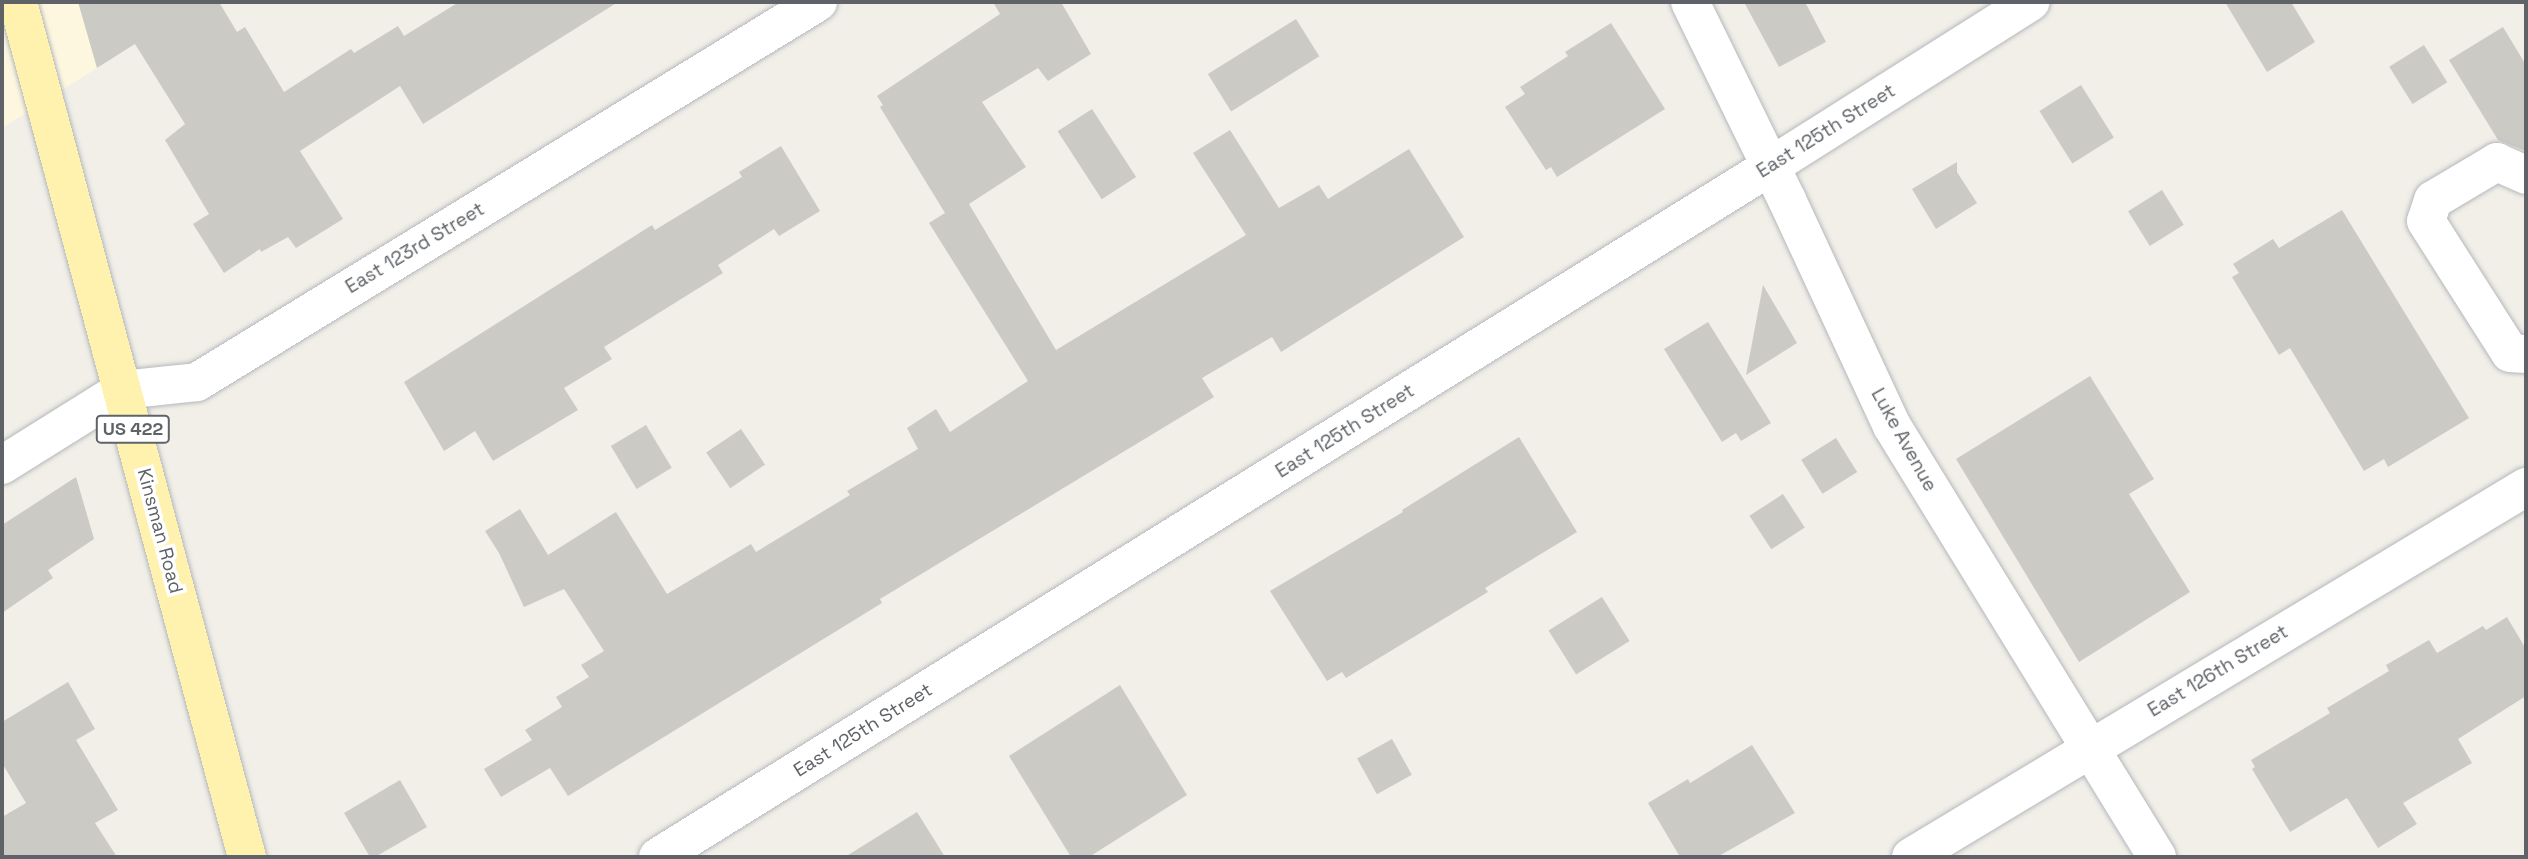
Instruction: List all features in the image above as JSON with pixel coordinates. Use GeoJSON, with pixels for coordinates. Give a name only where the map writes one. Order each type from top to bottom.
{"type":"FeatureCollection","features":[{"type":"Feature","properties":{"kind":"main road","name":"Kinsman Road"},"geometry":{"type":"LineString","coordinates":[[18,2],[247,857]]}},
{"type":"Feature","properties":{"kind":"street","name":"East 123rd Street"},"geometry":{"type":"LineString","coordinates":[[2,465],[122,390],[197,382],[818,2]]}},
{"type":"Feature","properties":{"kind":"street","name":"Luke Avenue"},"geometry":{"type":"LineString","coordinates":[[1690,2],[1771,166],[1892,426],[2157,857]]}},
{"type":"Feature","properties":{"kind":"street","name":"East 125th Street"},"geometry":{"type":"LineString","coordinates":[[659,857],[1771,166],[2030,2]]}},
{"type":"Feature","properties":{"kind":"street"},"geometry":{"type":"LineString","coordinates":[[2526,175],[2497,162],[2433,200],[2426,221],[2510,354],[2526,354]]}},
{"type":"Feature","properties":{"kind":"street","name":"East 126th Street"},"geometry":{"type":"LineString","coordinates":[[1912,857],[2526,487]]}},
{"type":"Feature","properties":{"kind":"shaded area"},"geometry":{"type":"Polygon","coordinates":[[[2,2],[202,2],[2,128],[2,2]]]}},
{"type":"Feature","properties":{"kind":"building"},"geometry":{"type":"Polygon","coordinates":[[[78,2],[219,2],[237,32],[245,27],[284,92],[351,49],[354,53],[398,26],[404,36],[459,2],[618,2],[423,124],[400,86],[300,151],[343,219],[296,248],[288,237],[261,252],[260,249],[224,273],[193,224],[209,214],[165,140],[185,124],[135,44],[97,68],[78,2]]]}},
{"type":"Feature","properties":{"kind":"building"},"geometry":{"type":"Polygon","coordinates":[[[993,2],[1061,2],[1091,54],[1048,81],[1038,68],[982,102],[1026,167],[969,204],[1056,350],[1246,235],[1193,153],[1230,130],[1279,208],[1319,185],[1328,199],[1409,149],[1464,237],[1281,352],[1272,337],[1202,378],[1214,397],[880,599],[882,603],[568,796],[550,768],[501,797],[484,769],[532,740],[525,730],[562,707],[556,697],[589,677],[581,665],[604,651],[564,589],[524,607],[499,553],[485,531],[520,509],[548,555],[616,512],[667,594],[751,544],[756,552],[850,495],[847,491],[918,449],[907,428],[936,409],[950,432],[1028,381],[929,223],[945,213],[880,107],[883,105],[877,96],[1000,14],[993,2]]]}},
{"type":"Feature","properties":{"kind":"building"},"geometry":{"type":"Polygon","coordinates":[[[1744,2],[1805,2],[1826,42],[1779,67],[1744,2]]]}},
{"type":"Feature","properties":{"kind":"building"},"geometry":{"type":"Polygon","coordinates":[[[2225,2],[2291,2],[2315,42],[2267,72],[2225,2]]]}},
{"type":"Feature","properties":{"kind":"building"},"geometry":{"type":"Polygon","coordinates":[[[1296,19],[1319,56],[1231,111],[1208,74],[1296,19]]]}},
{"type":"Feature","properties":{"kind":"building"},"geometry":{"type":"Polygon","coordinates":[[[1611,23],[1665,109],[1557,177],[1551,167],[1546,170],[1505,107],[1525,94],[1520,87],[1568,56],[1565,52],[1611,23]]]}},
{"type":"Feature","properties":{"kind":"building"},"geometry":{"type":"Polygon","coordinates":[[[2503,27],[2526,65],[2526,151],[2498,140],[2449,60],[2503,27]]]}},
{"type":"Feature","properties":{"kind":"building"},"geometry":{"type":"Polygon","coordinates":[[[2424,45],[2447,82],[2413,104],[2389,67],[2424,45]]]}},
{"type":"Feature","properties":{"kind":"building"},"geometry":{"type":"Polygon","coordinates":[[[2081,85],[2114,138],[2072,164],[2039,111],[2081,85]]]}},
{"type":"Feature","properties":{"kind":"building"},"geometry":{"type":"Polygon","coordinates":[[[1092,109],[1136,177],[1102,199],[1058,131],[1092,109]]]}},
{"type":"Feature","properties":{"kind":"building"},"geometry":{"type":"Polygon","coordinates":[[[781,146],[820,211],[779,236],[774,229],[718,265],[723,273],[604,347],[612,359],[564,388],[578,410],[493,461],[475,431],[444,451],[404,382],[652,225],[655,230],[742,177],[739,172],[781,146]]]}},
{"type":"Feature","properties":{"kind":"building"},"geometry":{"type":"Polygon","coordinates":[[[1957,162],[1957,172],[1977,203],[1936,229],[1912,189],[1957,162]]]}},
{"type":"Feature","properties":{"kind":"building"},"geometry":{"type":"Polygon","coordinates":[[[2162,190],[2184,225],[2150,246],[2128,211],[2162,190]]]}},
{"type":"Feature","properties":{"kind":"building"},"geometry":{"type":"Polygon","coordinates":[[[2342,210],[2469,418],[2388,467],[2384,459],[2364,471],[2290,348],[2279,355],[2232,277],[2239,273],[2233,264],[2273,239],[2279,248],[2342,210]]]}},
{"type":"Feature","properties":{"kind":"building"},"geometry":{"type":"Polygon","coordinates":[[[1763,285],[1797,343],[1746,375],[1763,285]]]}},
{"type":"Feature","properties":{"kind":"building"},"geometry":{"type":"Polygon","coordinates":[[[1708,322],[1771,423],[1741,441],[1736,433],[1722,442],[1664,349],[1708,322]]]}},
{"type":"Feature","properties":{"kind":"building"},"geometry":{"type":"Polygon","coordinates":[[[2090,376],[2154,479],[2129,494],[2190,592],[2079,662],[1956,459],[2090,376]]]}},
{"type":"Feature","properties":{"kind":"building"},"geometry":{"type":"Polygon","coordinates":[[[646,425],[672,468],[637,489],[611,446],[646,425]]]}},
{"type":"Feature","properties":{"kind":"building"},"geometry":{"type":"Polygon","coordinates":[[[741,429],[765,465],[730,488],[706,452],[741,429]]]}},
{"type":"Feature","properties":{"kind":"building"},"geometry":{"type":"Polygon","coordinates":[[[1519,437],[1577,532],[1485,588],[1488,592],[1346,678],[1342,672],[1327,681],[1270,591],[1403,512],[1402,510],[1519,437]]]}},
{"type":"Feature","properties":{"kind":"building"},"geometry":{"type":"Polygon","coordinates":[[[1836,438],[1857,472],[1822,494],[1801,460],[1836,438]]]}},
{"type":"Feature","properties":{"kind":"building"},"geometry":{"type":"Polygon","coordinates":[[[76,477],[94,539],[48,570],[53,578],[2,613],[2,525],[76,477]]]}},
{"type":"Feature","properties":{"kind":"building"},"geometry":{"type":"Polygon","coordinates":[[[1783,494],[1805,528],[1771,549],[1749,516],[1783,494]]]}},
{"type":"Feature","properties":{"kind":"building"},"geometry":{"type":"Polygon","coordinates":[[[1602,597],[1630,641],[1576,674],[1549,630],[1602,597]]]}},
{"type":"Feature","properties":{"kind":"building"},"geometry":{"type":"Polygon","coordinates":[[[2507,617],[2526,649],[2526,696],[2458,739],[2472,763],[2403,803],[2417,824],[2378,848],[2347,798],[2290,832],[2252,769],[2255,767],[2251,760],[2330,713],[2327,708],[2389,671],[2386,665],[2429,640],[2437,653],[2483,626],[2486,630],[2507,617]]]}},
{"type":"Feature","properties":{"kind":"building"},"geometry":{"type":"Polygon","coordinates":[[[68,682],[95,729],[76,740],[118,810],[95,823],[117,857],[2,857],[2,817],[26,803],[2,763],[2,722],[68,682]]]}},
{"type":"Feature","properties":{"kind":"building"},"geometry":{"type":"Polygon","coordinates":[[[1120,685],[1187,795],[1089,857],[1071,857],[1009,756],[1120,685]]]}},
{"type":"Feature","properties":{"kind":"building"},"geometry":{"type":"Polygon","coordinates":[[[1392,739],[1412,775],[1377,794],[1357,758],[1392,739]]]}},
{"type":"Feature","properties":{"kind":"building"},"geometry":{"type":"Polygon","coordinates":[[[1752,745],[1795,813],[1717,857],[1680,857],[1648,803],[1688,779],[1690,783],[1752,745]]]}},
{"type":"Feature","properties":{"kind":"building"},"geometry":{"type":"Polygon","coordinates":[[[400,780],[427,827],[375,857],[370,857],[344,813],[400,780]]]}},
{"type":"Feature","properties":{"kind":"building"},"geometry":{"type":"Polygon","coordinates":[[[917,812],[945,857],[845,857],[917,812]]]}}]}
